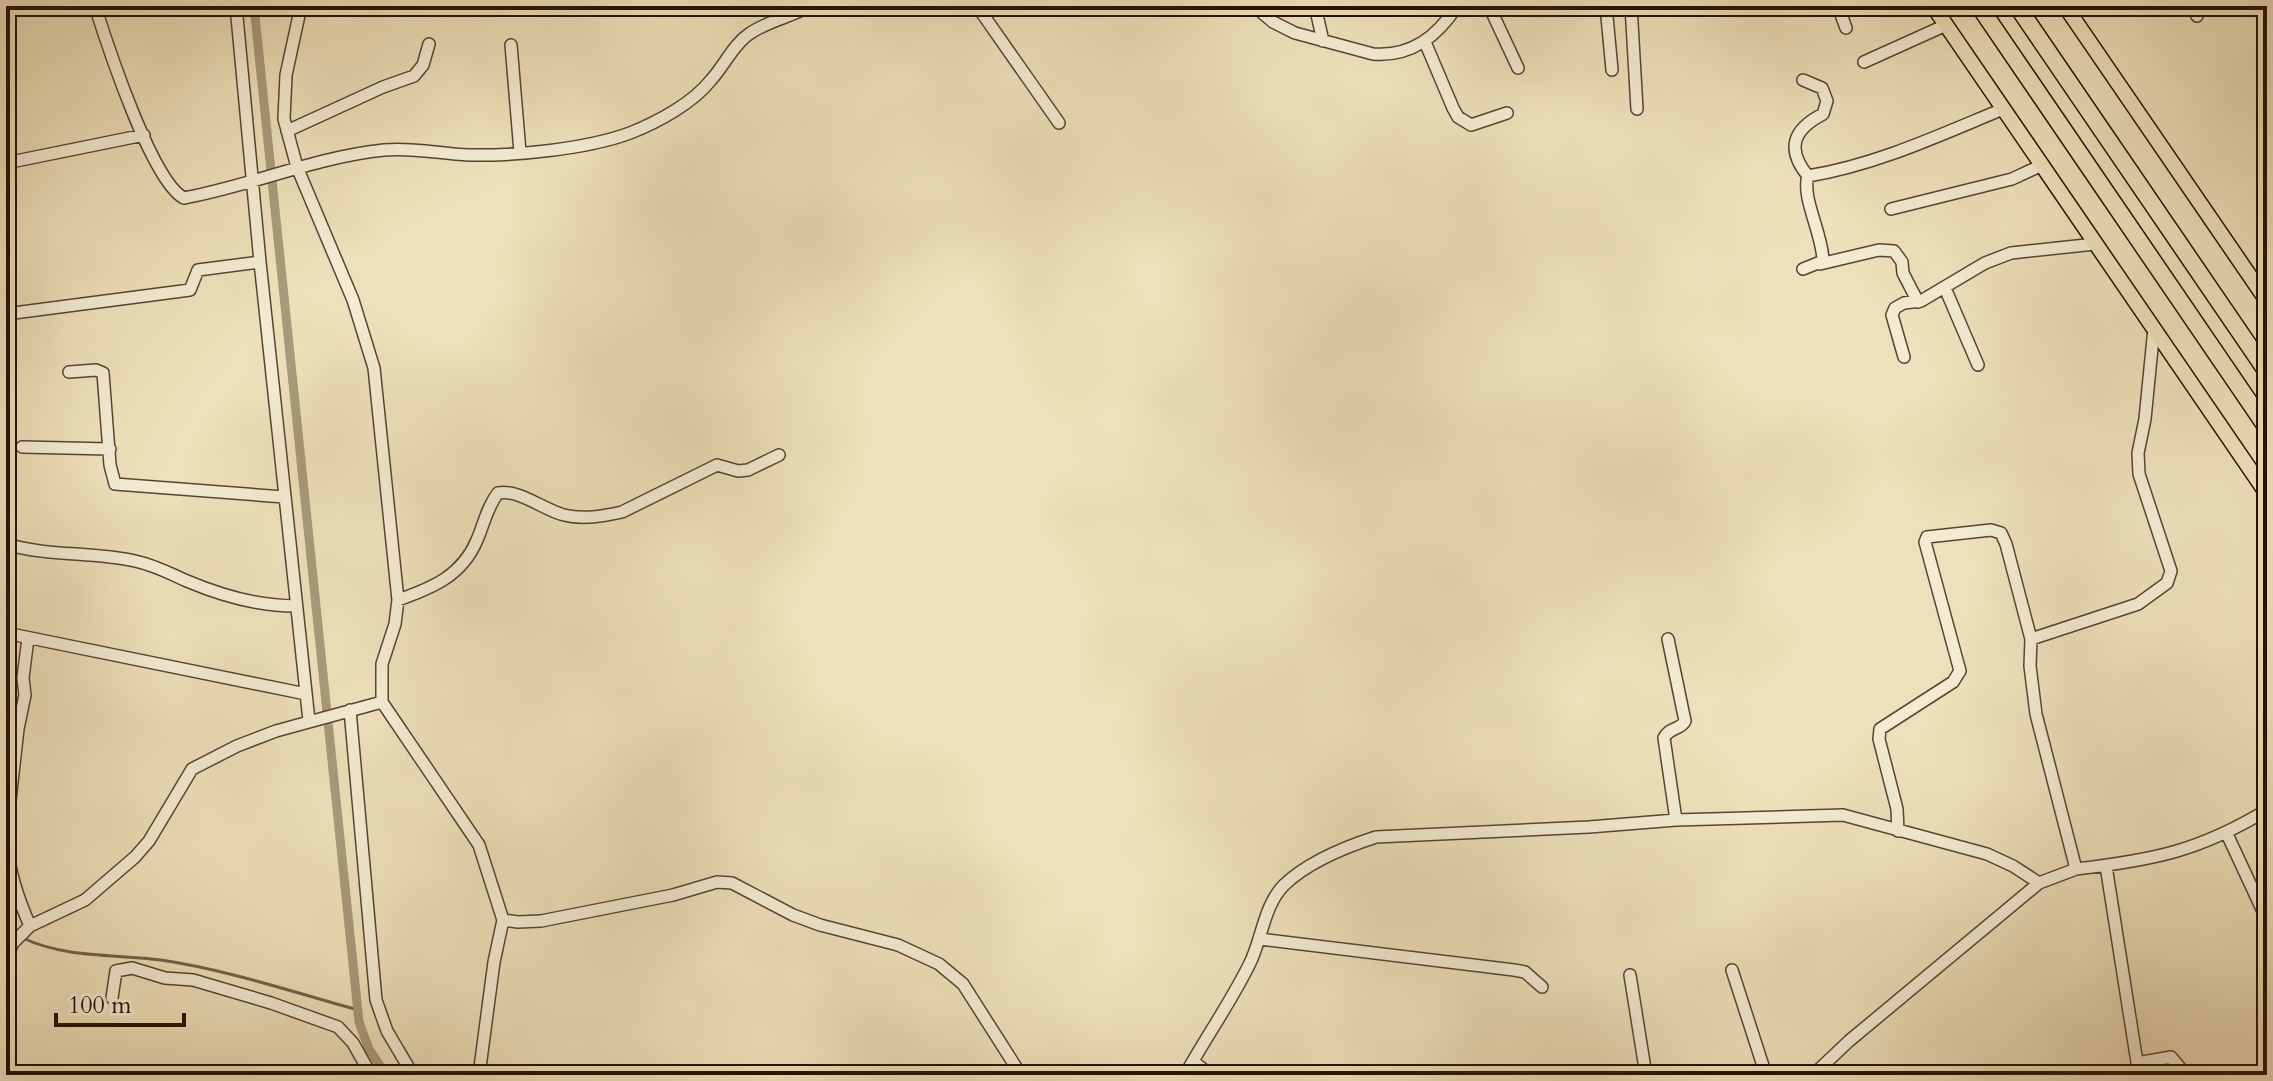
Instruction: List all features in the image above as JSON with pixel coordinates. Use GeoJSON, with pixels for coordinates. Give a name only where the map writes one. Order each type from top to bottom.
{"type":"FeatureCollection","features":[{"type":"Feature","properties":{"kind":"highway"},"geometry":{"type":"LineString","coordinates":[[1979,6],[2267,428]]}},
{"type":"Feature","properties":{"kind":"highway"},"geometry":{"type":"LineString","coordinates":[[2017,6],[2267,372]]}},
{"type":"Feature","properties":{"kind":"main road"},"geometry":{"type":"LineString","coordinates":[[1933,6],[2267,494]]}},
{"type":"Feature","properties":{"kind":"main road"},"geometry":{"type":"LineString","coordinates":[[2065,6],[2267,301]]}},
{"type":"Feature","properties":{"kind":"street"},"geometry":{"type":"LineString","coordinates":[[95,6],[161,173],[176,194],[184,198],[297,167],[382,150],[417,149],[466,155],[520,152],[585,143],[631,132],[663,116],[704,88],[748,34],[810,6]]}},
{"type":"Feature","properties":{"kind":"street"},"geometry":{"type":"LineString","coordinates":[[236,6],[295,606],[306,694],[314,720]]}},
{"type":"Feature","properties":{"kind":"street"},"geometry":{"type":"LineString","coordinates":[[301,6],[286,75],[284,104],[287,131],[297,167],[353,300],[374,368],[385,450],[398,600],[395,624],[382,664],[382,702],[479,845],[503,920],[494,962],[479,1075]]}},
{"type":"Feature","properties":{"kind":"street"},"geometry":{"type":"LineString","coordinates":[[977,6],[1059,123]]}},
{"type":"Feature","properties":{"kind":"street"},"geometry":{"type":"LineString","coordinates":[[1254,6],[1283,28],[1385,55],[1425,42],[1438,31],[1457,6]]}},
{"type":"Feature","properties":{"kind":"street"},"geometry":{"type":"LineString","coordinates":[[1315,6],[1323,41]]}},
{"type":"Feature","properties":{"kind":"street"},"geometry":{"type":"LineString","coordinates":[[1489,6],[1518,68]]}},
{"type":"Feature","properties":{"kind":"street"},"geometry":{"type":"LineString","coordinates":[[1606,6],[1612,70]]}},
{"type":"Feature","properties":{"kind":"street"},"geometry":{"type":"LineString","coordinates":[[1631,6],[1637,109]]}},
{"type":"Feature","properties":{"kind":"street"},"geometry":{"type":"LineString","coordinates":[[1838,6],[1846,28]]}},
{"type":"Feature","properties":{"kind":"street"},"geometry":{"type":"LineString","coordinates":[[2259,6],[2267,21]]}},
{"type":"Feature","properties":{"kind":"street"},"geometry":{"type":"LineString","coordinates":[[1864,62],[1946,25]]}},
{"type":"Feature","properties":{"kind":"street"},"geometry":{"type":"LineString","coordinates":[[1425,42],[1453,108],[1465,122],[1471,125],[1507,113]]}},
{"type":"Feature","properties":{"kind":"street"},"geometry":{"type":"LineString","coordinates":[[287,131],[363,95],[414,76],[423,65],[429,44]]}},
{"type":"Feature","properties":{"kind":"street"},"geometry":{"type":"LineString","coordinates":[[511,45],[520,152]]}},
{"type":"Feature","properties":{"kind":"street"},"geometry":{"type":"LineString","coordinates":[[1803,80],[1822,88],[1827,101],[1823,114],[1804,124],[1797,135],[1796,155],[1808,176],[1806,190],[1820,233],[1823,255],[1820,264]]}},
{"type":"Feature","properties":{"kind":"street"},"geometry":{"type":"LineString","coordinates":[[1808,176],[1866,162],[2003,109]]}},
{"type":"Feature","properties":{"kind":"street"},"geometry":{"type":"LineString","coordinates":[[6,163],[144,135]]}},
{"type":"Feature","properties":{"kind":"street"},"geometry":{"type":"LineString","coordinates":[[1891,209],[2012,179],[2042,165]]}},
{"type":"Feature","properties":{"kind":"street"},"geometry":{"type":"LineString","coordinates":[[1904,357],[1892,311],[1904,303],[1918,302],[1985,263],[2011,253],[2095,244]]}},
{"type":"Feature","properties":{"kind":"street"},"geometry":{"type":"LineString","coordinates":[[1803,269],[1879,250],[1894,251],[1902,262],[1903,273],[1918,302]]}},
{"type":"Feature","properties":{"kind":"street"},"geometry":{"type":"LineString","coordinates":[[6,314],[190,290],[198,270],[260,262]]}},
{"type":"Feature","properties":{"kind":"street"},"geometry":{"type":"LineString","coordinates":[[1945,288],[1978,365]]}},
{"type":"Feature","properties":{"kind":"street"},"geometry":{"type":"LineString","coordinates":[[2031,639],[2138,604],[2167,583],[2171,571],[2169,558],[2139,474],[2138,453],[2145,419],[2154,328]]}},
{"type":"Feature","properties":{"kind":"street"},"geometry":{"type":"LineString","coordinates":[[69,372],[96,370],[103,373],[113,480],[120,486],[201,489],[284,497]]}},
{"type":"Feature","properties":{"kind":"street"},"geometry":{"type":"LineString","coordinates":[[22,447],[110,449]]}},
{"type":"Feature","properties":{"kind":"street"},"geometry":{"type":"LineString","coordinates":[[398,600],[439,584],[459,568],[476,542],[491,502],[498,493],[509,493],[564,515],[606,516],[622,512],[717,465],[738,471],[748,470],[779,455]]}},
{"type":"Feature","properties":{"kind":"street"},"geometry":{"type":"LineString","coordinates":[[1898,831],[1897,809],[1879,732],[1882,727],[1957,679],[1960,671],[1925,542],[1927,537],[1991,530],[2001,533],[2006,544],[2031,639],[2030,666],[2036,714],[2076,869]]}},
{"type":"Feature","properties":{"kind":"street"},"geometry":{"type":"LineString","coordinates":[[6,544],[31,551],[62,555],[103,554],[136,561],[218,592],[276,606],[295,606]]}},
{"type":"Feature","properties":{"kind":"street"},"geometry":{"type":"LineString","coordinates":[[6,633],[306,694]]}},
{"type":"Feature","properties":{"kind":"street"},"geometry":{"type":"LineString","coordinates":[[26,929],[9,869],[6,838],[18,729],[25,695],[23,678],[28,638]]}},
{"type":"Feature","properties":{"kind":"street"},"geometry":{"type":"LineString","coordinates":[[1668,639],[1685,721],[1682,726],[1669,730],[1664,738],[1676,820]]}},
{"type":"Feature","properties":{"kind":"street"},"geometry":{"type":"LineString","coordinates":[[6,958],[13,943],[26,929],[85,900],[128,864],[149,841],[192,769],[237,746],[314,720],[382,702]]}},
{"type":"Feature","properties":{"kind":"street"},"geometry":{"type":"LineString","coordinates":[[346,711],[376,1000],[387,1031],[413,1075]]}},
{"type":"Feature","properties":{"kind":"street"},"geometry":{"type":"LineString","coordinates":[[1813,1075],[1849,1041],[2039,883],[2076,869],[2169,855],[2227,834],[2267,810]]}},
{"type":"Feature","properties":{"kind":"street"},"geometry":{"type":"LineString","coordinates":[[1185,1075],[1237,987],[1260,939],[1270,907],[1284,885],[1328,857],[1376,837],[1676,820],[1843,815],[1987,854],[2039,883]]}},
{"type":"Feature","properties":{"kind":"street"},"geometry":{"type":"LineString","coordinates":[[2227,834],[2267,920]]}},
{"type":"Feature","properties":{"kind":"street"},"geometry":{"type":"LineString","coordinates":[[2106,866],[2138,1069],[2171,1057],[2186,1075]]}},
{"type":"Feature","properties":{"kind":"street"},"geometry":{"type":"LineString","coordinates":[[503,920],[541,921],[673,895],[717,882],[732,883],[793,915],[898,945],[939,964],[963,984],[1021,1075]]}},
{"type":"Feature","properties":{"kind":"street"},"geometry":{"type":"LineString","coordinates":[[1260,939],[1514,970],[1525,972],[1542,987]]}},
{"type":"Feature","properties":{"kind":"street"},"geometry":{"type":"LineString","coordinates":[[112,998],[116,971],[132,968],[165,978],[193,980],[271,1003],[342,1029],[371,1075]]}},
{"type":"Feature","properties":{"kind":"street"},"geometry":{"type":"LineString","coordinates":[[1732,970],[1766,1075]]}},
{"type":"Feature","properties":{"kind":"street"},"geometry":{"type":"LineString","coordinates":[[1630,975],[1646,1075]]}},
{"type":"Feature","properties":{"kind":"street"},"geometry":{"type":"LineString","coordinates":[[1193,1061],[1210,1075]]}},
{"type":"Feature","properties":{"kind":"street"},"geometry":{"type":"LineString","coordinates":[[154,1075],[171,1074]]}},
{"type":"Feature","properties":{"kind":"waterway"},"geometry":{"type":"LineString","coordinates":[[254,6],[359,1022],[369,1049],[386,1075]]}},
{"type":"Feature","properties":{"kind":"waterway"},"geometry":{"type":"LineString","coordinates":[[6,929],[16,934]]}},
{"type":"Feature","properties":{"kind":"waterway"},"geometry":{"type":"LineString","coordinates":[[23,938],[73,952],[161,960],[211,970],[358,1010]]}}]}
